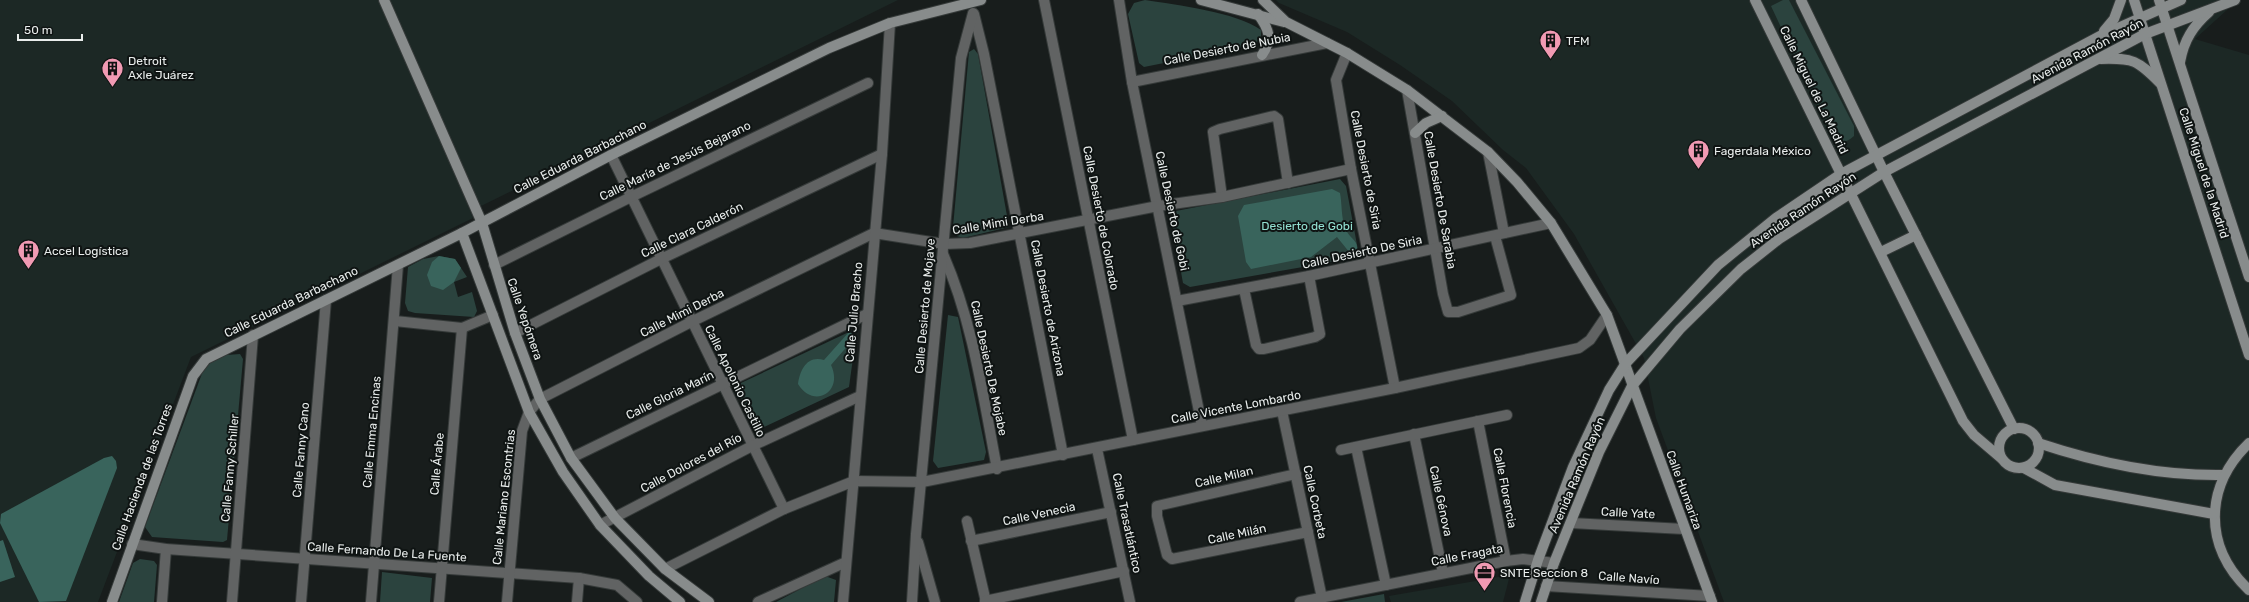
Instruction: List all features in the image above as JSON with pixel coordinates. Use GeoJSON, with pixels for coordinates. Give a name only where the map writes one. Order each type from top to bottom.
{"type":"FeatureCollection","features":[{"type":"Feature","properties":{"kind":"main road","name":"Calle Yepómera"},"geometry":{"type":"LineString","coordinates":[[384,0],[482,223],[515,333],[540,399],[571,458],[615,518],[665,569],[709,602]]}},
{"type":"Feature","properties":{"kind":"main road","name":"Calle Eduarda Barbachano"},"geometry":{"type":"LineString","coordinates":[[201,363],[211,355],[398,265],[482,223],[611,155],[829,48],[890,23],[981,0]]}},
{"type":"Feature","properties":{"kind":"main road"},"geometry":{"type":"LineString","coordinates":[[1201,0],[1228,3],[1286,22]]}},
{"type":"Feature","properties":{"kind":"main road"},"geometry":{"type":"LineString","coordinates":[[1263,0],[1286,22]]}},
{"type":"Feature","properties":{"kind":"main road","name":"Calle Miguel de La Madrid"},"geometry":{"type":"LineString","coordinates":[[1755,0],[1967,428],[2001,458]]}},
{"type":"Feature","properties":{"kind":"main road"},"geometry":{"type":"LineString","coordinates":[[1801,0],[1884,172],[2014,429]]}},
{"type":"Feature","properties":{"kind":"main road"},"geometry":{"type":"LineString","coordinates":[[2102,35],[2114,19],[2121,0]]}},
{"type":"Feature","properties":{"kind":"main road","name":"Calle Miguel de la Madrid"},"geometry":{"type":"LineString","coordinates":[[2134,0],[2249,355]]}},
{"type":"Feature","properties":{"kind":"main road","name":"Avenida Ramón Rayón"},"geometry":{"type":"LineString","coordinates":[[1525,602],[1538,560],[1573,467],[1609,390],[1626,363],[1718,265],[1776,218],[1841,174],[2140,16],[2161,3],[2181,0]]}},
{"type":"Feature","properties":{"kind":"main road","name":"Avenida Ramón Rayón"},"geometry":{"type":"LineString","coordinates":[[1541,602],[1554,563],[1599,452],[1632,386],[1680,329],[1742,269],[1779,239],[1850,192],[1884,172],[2145,34],[2235,0]]}},
{"type":"Feature","properties":{"kind":"main road","name":"Calle Miguel de la Madrid"},"geometry":{"type":"LineString","coordinates":[[2161,3],[2179,64],[2249,277]]}},
{"type":"Feature","properties":{"kind":"main road"},"geometry":{"type":"LineString","coordinates":[[2179,64],[2184,44],[2191,31],[2213,8]]}},
{"type":"Feature","properties":{"kind":"main road"},"geometry":{"type":"LineString","coordinates":[[1258,14],[1266,24],[1270,37],[1268,47],[1262,55]]}},
{"type":"Feature","properties":{"kind":"main road","name":"Calle Humariza"},"geometry":{"type":"LineString","coordinates":[[1286,22],[1347,53],[1407,90],[1442,116],[1488,152],[1517,182],[1551,223],[1607,315],[1626,363],[1632,386],[1711,599]]}},
{"type":"Feature","properties":{"kind":"main road"},"geometry":{"type":"LineString","coordinates":[[2097,59],[2120,58],[2135,61],[2162,85]]}},
{"type":"Feature","properties":{"kind":"main road"},"geometry":{"type":"LineString","coordinates":[[1415,133],[1426,123],[1442,116]]}},
{"type":"Feature","properties":{"kind":"main road"},"geometry":{"type":"LineString","coordinates":[[462,233],[530,412],[562,472],[600,526],[644,571],[680,602]]}},
{"type":"Feature","properties":{"kind":"main road"},"geometry":{"type":"LineString","coordinates":[[1881,252],[1916,235]]}},
{"type":"Feature","properties":{"kind":"main road","name":"Calle Hacienda de las Torres"},"geometry":{"type":"LineString","coordinates":[[112,602],[193,376],[201,363]]}},
{"type":"Feature","properties":{"kind":"main road"},"geometry":{"type":"LineString","coordinates":[[2214,514],[2055,485],[2024,468],[2008,466],[2001,458],[1999,448],[2002,438],[2014,429],[2029,431],[2038,443],[2083,457],[2170,474],[2223,475]]}},
{"type":"Feature","properties":{"kind":"main road"},"geometry":{"type":"LineString","coordinates":[[2024,468],[2036,459],[2038,443]]}},
{"type":"Feature","properties":{"kind":"main road"},"geometry":{"type":"LineString","coordinates":[[2249,443],[2236,456],[2223,475],[2217,493],[2214,514],[2217,541],[2229,568],[2249,590]]}},
{"type":"Feature","properties":{"kind":"street","name":"Calle Desierto de Colorado"},"geometry":{"type":"LineString","coordinates":[[1044,0],[1133,440]]}},
{"type":"Feature","properties":{"kind":"street","name":"Calle Desierto de Gobi"},"geometry":{"type":"LineString","coordinates":[[1119,0],[1132,82],[1202,426]]}},
{"type":"Feature","properties":{"kind":"street","name":"Calle Desierto de Arizona"},"geometry":{"type":"LineString","coordinates":[[970,2],[984,54],[1063,455]]}},
{"type":"Feature","properties":{"kind":"street","name":"Calle Desierto de Mojave"},"geometry":{"type":"LineString","coordinates":[[912,602],[916,534],[961,58],[973,14]]}},
{"type":"Feature","properties":{"kind":"street","name":"Calle Julio Bracho"},"geometry":{"type":"LineString","coordinates":[[843,602],[882,154],[890,23]]}},
{"type":"Feature","properties":{"kind":"street","name":"Calle Desierto de Nubia"},"geometry":{"type":"LineString","coordinates":[[1132,82],[1327,43]]}},
{"type":"Feature","properties":{"kind":"street","name":"Calle Desierto de Siria"},"geometry":{"type":"LineString","coordinates":[[1347,53],[1336,80],[1351,169],[1395,388]]}},
{"type":"Feature","properties":{"kind":"street","name":"Calle María de Jesús Bejarano"},"geometry":{"type":"LineString","coordinates":[[494,265],[868,83]]}},
{"type":"Feature","properties":{"kind":"street","name":"Calle Desierto De Sarabia"},"geometry":{"type":"LineString","coordinates":[[1407,90],[1445,308],[1450,313],[1511,295],[1499,234]]}},
{"type":"Feature","properties":{"kind":"street"},"geometry":{"type":"LineString","coordinates":[[1222,197],[1213,132],[1274,116],[1278,119],[1288,182]]}},
{"type":"Feature","properties":{"kind":"street"},"geometry":{"type":"LineString","coordinates":[[1488,152],[1499,234]]}},
{"type":"Feature","properties":{"kind":"street","name":"Calle Clara Calderón"},"geometry":{"type":"LineString","coordinates":[[515,333],[661,259],[882,154]]}},
{"type":"Feature","properties":{"kind":"street","name":"Calle Apolonio Castillo"},"geometry":{"type":"LineString","coordinates":[[611,155],[784,509]]}},
{"type":"Feature","properties":{"kind":"street","name":"Calle Mimi Derba"},"geometry":{"type":"LineString","coordinates":[[540,399],[693,321],[874,233],[943,248],[1158,206],[1222,197],[1351,169]]}},
{"type":"Feature","properties":{"kind":"street","name":"Calle Desierto De Siria"},"geometry":{"type":"LineString","coordinates":[[1177,301],[1308,276],[1551,223]]}},
{"type":"Feature","properties":{"kind":"street","name":"Calle Desierto De Mojabe"},"geometry":{"type":"LineString","coordinates":[[943,248],[959,292],[970,329],[997,468]]}},
{"type":"Feature","properties":{"kind":"street","name":"Calle Emma Encinas"},"geometry":{"type":"LineString","coordinates":[[371,602],[395,321],[398,265]]}},
{"type":"Feature","properties":{"kind":"street"},"geometry":{"type":"LineString","coordinates":[[1244,289],[1256,345],[1259,348],[1264,349],[1315,337],[1320,334],[1308,276]]}},
{"type":"Feature","properties":{"kind":"street","name":"Calle Fanny Cano"},"geometry":{"type":"LineString","coordinates":[[301,602],[326,300]]}},
{"type":"Feature","properties":{"kind":"street","name":"Calle Gloria Marín"},"geometry":{"type":"LineString","coordinates":[[571,458],[867,314]]}},
{"type":"Feature","properties":{"kind":"street","name":"Calle Vicente Lombardo"},"geometry":{"type":"LineString","coordinates":[[854,481],[922,482],[1097,449],[1133,440],[1395,388],[1579,348],[1590,340],[1607,315]]}},
{"type":"Feature","properties":{"kind":"street"},"geometry":{"type":"LineString","coordinates":[[395,321],[462,328],[493,316]]}},
{"type":"Feature","properties":{"kind":"street","name":"Calle Árabe"},"geometry":{"type":"LineString","coordinates":[[439,602],[462,328]]}},
{"type":"Feature","properties":{"kind":"street","name":"Calle Fanny Schiller"},"geometry":{"type":"LineString","coordinates":[[232,602],[254,335]]}},
{"type":"Feature","properties":{"kind":"street","name":"Calle Dolores del Río"},"geometry":{"type":"LineString","coordinates":[[600,526],[752,446],[860,396]]}},
{"type":"Feature","properties":{"kind":"street","name":"Calle Mariano Escontrias"},"geometry":{"type":"LineString","coordinates":[[507,602],[522,438],[525,420],[540,399]]}},
{"type":"Feature","properties":{"kind":"street","name":"Calle Corbeta"},"geometry":{"type":"LineString","coordinates":[[1282,411],[1322,598]]}},
{"type":"Feature","properties":{"kind":"street"},"geometry":{"type":"LineString","coordinates":[[1341,450],[1507,415]]}},
{"type":"Feature","properties":{"kind":"street","name":"Calle Florencia"},"geometry":{"type":"LineString","coordinates":[[1478,421],[1506,561]]}},
{"type":"Feature","properties":{"kind":"street","name":"Calle Génova"},"geometry":{"type":"LineString","coordinates":[[1414,434],[1443,573]]}},
{"type":"Feature","properties":{"kind":"street"},"geometry":{"type":"LineString","coordinates":[[1356,447],[1386,585]]}},
{"type":"Feature","properties":{"kind":"street","name":"Calle Trasatlántico"},"geometry":{"type":"LineString","coordinates":[[1097,449],[1130,602]]}},
{"type":"Feature","properties":{"kind":"street","name":"Calle Milan"},"geometry":{"type":"LineString","coordinates":[[1172,559],[1167,555],[1157,516],[1157,506],[1296,474]]}},
{"type":"Feature","properties":{"kind":"street"},"geometry":{"type":"LineString","coordinates":[[665,569],[784,509],[854,481]]}},
{"type":"Feature","properties":{"kind":"street","name":"Calle Venecia"},"geometry":{"type":"LineString","coordinates":[[971,541],[1111,512]]}},
{"type":"Feature","properties":{"kind":"street"},"geometry":{"type":"LineString","coordinates":[[967,521],[986,601],[1124,571]]}},
{"type":"Feature","properties":{"kind":"street","name":"Calle Yate"},"geometry":{"type":"LineString","coordinates":[[1571,524],[1684,529]]}},
{"type":"Feature","properties":{"kind":"street","name":"Calle Milán"},"geometry":{"type":"LineString","coordinates":[[1172,559],[1308,532]]}},
{"type":"Feature","properties":{"kind":"street"},"geometry":{"type":"LineString","coordinates":[[916,534],[934,602]]}},
{"type":"Feature","properties":{"kind":"street","name":"Calle Fernando De La Fuente"},"geometry":{"type":"LineString","coordinates":[[132,544],[166,550],[579,578],[617,586],[636,601]]}},
{"type":"Feature","properties":{"kind":"street"},"geometry":{"type":"LineString","coordinates":[[162,602],[166,550]]}},
{"type":"Feature","properties":{"kind":"street","name":"Calle Fragata"},"geometry":{"type":"LineString","coordinates":[[1300,602],[1506,561],[1538,560],[1554,563]]}},
{"type":"Feature","properties":{"kind":"street"},"geometry":{"type":"LineString","coordinates":[[758,602],[846,562]]}},
{"type":"Feature","properties":{"kind":"street"},"geometry":{"type":"LineString","coordinates":[[577,602],[579,578]]}},
{"type":"Feature","properties":{"kind":"street","name":"Calle Navío"},"geometry":{"type":"LineString","coordinates":[[1546,586],[1711,599]]}},
{"type":"Feature","properties":{"kind":"shaded area"},"geometry":{"type":"Polygon","coordinates":[[[0,0],[898,0],[479,207],[408,56],[473,218],[191,357],[98,602],[0,602],[0,0]]]}},
{"type":"Feature","properties":{"kind":"shaded area"},"geometry":{"type":"Polygon","coordinates":[[[1276,0],[2238,0],[2195,39],[2249,55],[2249,602],[1724,602],[1656,418],[1644,358],[1574,234],[1526,168],[1503,150],[1452,101],[1400,65],[1347,32],[1279,3],[1276,0]]]}},
{"type":"Feature","properties":{"kind":"shaded area"},"geometry":{"type":"Polygon","coordinates":[[[1332,189],[1340,193],[1345,228],[1355,241],[1357,248],[1354,258],[1337,237],[1311,257],[1251,269],[1246,262],[1238,216],[1244,205],[1332,189]]]}},
{"type":"Feature","properties":{"kind":"shaded area"},"geometry":{"type":"Polygon","coordinates":[[[439,256],[455,259],[461,268],[454,282],[443,290],[431,286],[427,275],[432,262],[439,256]]]}},
{"type":"Feature","properties":{"kind":"shaded area"},"geometry":{"type":"Polygon","coordinates":[[[849,332],[856,336],[831,365],[834,375],[830,390],[825,394],[818,396],[811,396],[804,392],[798,384],[805,365],[813,360],[824,360],[849,332]]]}},
{"type":"Feature","properties":{"kind":"shaded area"},"geometry":{"type":"Polygon","coordinates":[[[112,456],[116,461],[117,468],[66,601],[39,602],[0,523],[1,514],[104,458],[112,456]]]}},
{"type":"Feature","properties":{"kind":"shaded area"},"geometry":{"type":"Polygon","coordinates":[[[3,540],[15,577],[0,582],[0,541],[3,540]]]}},
{"type":"Feature","properties":{"kind":"shaded area"},"geometry":{"type":"Polygon","coordinates":[[[1510,575],[1503,602],[1391,602],[1389,596],[1510,575]]]}},
{"type":"Feature","properties":{"kind":"green space"},"geometry":{"type":"Polygon","coordinates":[[[1145,0],[1206,10],[1237,18],[1261,30],[1261,38],[1254,45],[1144,67],[1139,63],[1128,14],[1134,3],[1145,0]]]}},
{"type":"Feature","properties":{"kind":"green space"},"geometry":{"type":"Polygon","coordinates":[[[1783,0],[1789,0],[1854,126],[1854,136],[1849,140],[1839,141],[1833,138],[1771,6],[1783,0]]]}},
{"type":"Feature","properties":{"kind":"green space"},"geometry":{"type":"Polygon","coordinates":[[[974,49],[978,54],[1009,227],[963,238],[957,236],[953,227],[969,52],[974,49]]]}},
{"type":"Feature","properties":{"kind":"green space","name":"Desierto de Gobi"},"geometry":{"type":"Polygon","coordinates":[[[1340,179],[1346,186],[1358,250],[1354,258],[1190,287],[1183,283],[1171,217],[1176,211],[1340,179]]]}},
{"type":"Feature","properties":{"kind":"green space"},"geometry":{"type":"Polygon","coordinates":[[[439,256],[455,259],[467,277],[454,282],[458,297],[472,292],[477,311],[474,317],[415,313],[408,311],[405,303],[408,267],[423,259],[439,256]]]}},
{"type":"Feature","properties":{"kind":"green space"},"geometry":{"type":"Polygon","coordinates":[[[948,315],[958,317],[986,452],[984,460],[938,468],[933,461],[948,315]]]}},
{"type":"Feature","properties":{"kind":"green space"},"geometry":{"type":"Polygon","coordinates":[[[849,332],[856,336],[849,387],[760,429],[753,426],[737,390],[741,383],[849,332]]]}},
{"type":"Feature","properties":{"kind":"green space"},"geometry":{"type":"Polygon","coordinates":[[[240,354],[243,359],[227,540],[223,542],[152,537],[145,527],[207,360],[213,356],[240,354]]]}},
{"type":"Feature","properties":{"kind":"green space"},"geometry":{"type":"Polygon","coordinates":[[[140,559],[154,561],[157,565],[154,602],[119,602],[133,563],[140,559]]]}},
{"type":"Feature","properties":{"kind":"green space"},"geometry":{"type":"Polygon","coordinates":[[[382,572],[432,578],[430,602],[380,602],[382,572]]]}},
{"type":"Feature","properties":{"kind":"green space"},"geometry":{"type":"Polygon","coordinates":[[[825,576],[836,580],[834,602],[776,602],[825,576]]]}},
{"type":"Feature","properties":{"kind":"green space"},"geometry":{"type":"Polygon","coordinates":[[[1384,594],[1385,602],[1341,602],[1384,594]]]}},
{"type":"Feature","properties":{"kind":"place","name":"TFM"},"geometry":{"type":"Point","coordinates":[1551,60]}},
{"type":"Feature","properties":{"kind":"place","name":"Detroit Axle Juárez"},"geometry":{"type":"Point","coordinates":[113,88]}},
{"type":"Feature","properties":{"kind":"place","name":"Fagerdala México"},"geometry":{"type":"Point","coordinates":[1699,170]}},
{"type":"Feature","properties":{"kind":"place","name":"Accel Logística"},"geometry":{"type":"Point","coordinates":[29,270]}},
{"type":"Feature","properties":{"kind":"place","name":"SNTE Seccíon 8"},"geometry":{"type":"Point","coordinates":[1485,592]}}]}
